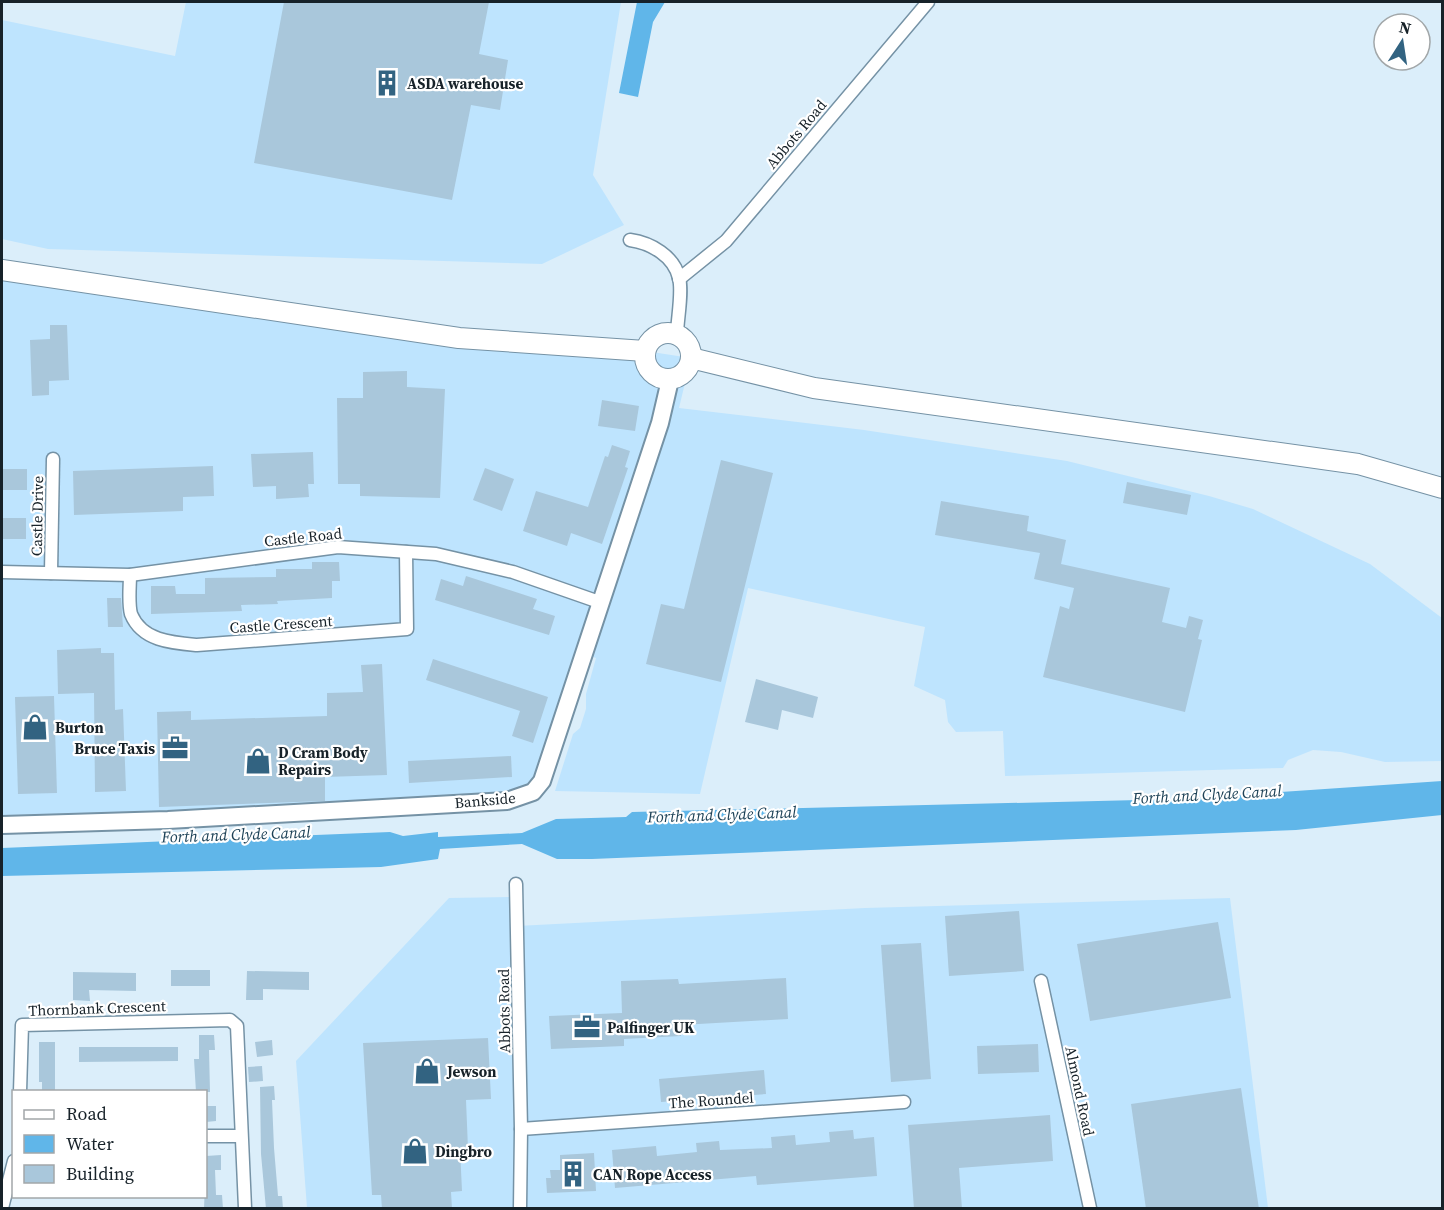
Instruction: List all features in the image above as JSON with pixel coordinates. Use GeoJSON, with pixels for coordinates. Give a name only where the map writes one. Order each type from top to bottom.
{"type":"FeatureCollection","features":[{"type":"Feature","properties":{"kind":"main road"},"geometry":{"type":"LineString","coordinates":[[2,270],[459,338],[645,351]]}},
{"type":"Feature","properties":{"kind":"main road"},"geometry":{"type":"LineString","coordinates":[[661,334],[677,335],[688,345],[691,358],[685,373],[670,380],[654,375],[648,368],[645,351],[654,338],[661,334]]}},
{"type":"Feature","properties":{"kind":"main road"},"geometry":{"type":"LineString","coordinates":[[691,358],[814,388],[1358,464],[1443,488]]}},
{"type":"Feature","properties":{"kind":"street","name":"Abbots Road"},"geometry":{"type":"LineString","coordinates":[[680,279],[726,241],[928,2]]}},
{"type":"Feature","properties":{"kind":"street"},"geometry":{"type":"LineString","coordinates":[[630,240],[645,243],[660,251],[680,279],[677,335]]}},
{"type":"Feature","properties":{"kind":"street","name":"Bankside"},"geometry":{"type":"LineString","coordinates":[[2,825],[168,820],[507,801],[533,792],[542,781],[602,603],[660,423],[670,380]]}},
{"type":"Feature","properties":{"kind":"street","name":"Castle Drive"},"geometry":{"type":"LineString","coordinates":[[51,573],[53,459]]}},
{"type":"Feature","properties":{"kind":"street","name":"Castle Road"},"geometry":{"type":"LineString","coordinates":[[2,572],[130,575],[338,547],[436,554],[513,572],[602,603]]}},
{"type":"Feature","properties":{"kind":"street","name":"Castle Crescent"},"geometry":{"type":"LineString","coordinates":[[130,575],[131,612],[134,618],[150,636],[169,643],[197,645],[406,629],[406,552]]}},
{"type":"Feature","properties":{"kind":"street","name":"Abbots Road"},"geometry":{"type":"LineString","coordinates":[[516,884],[521,1129],[520,1209]]}},
{"type":"Feature","properties":{"kind":"street","name":"Almond Road"},"geometry":{"type":"LineString","coordinates":[[1041,981],[1090,1209]]}},
{"type":"Feature","properties":{"kind":"street","name":"Thornbank Crescent"},"geometry":{"type":"LineString","coordinates":[[20,1090],[22,1025],[230,1020],[237,1026],[241,1136]]}},
{"type":"Feature","properties":{"kind":"street","name":"The Roundel"},"geometry":{"type":"LineString","coordinates":[[521,1129],[903,1102]]}},
{"type":"Feature","properties":{"kind":"street"},"geometry":{"type":"LineString","coordinates":[[207,1136],[241,1136],[245,1209]]}},
{"type":"Feature","properties":{"kind":"street"},"geometry":{"type":"LineString","coordinates":[[2,1208],[12,1169]]}},
{"type":"Feature","properties":{"kind":"shaded area"},"geometry":{"type":"Polygon","coordinates":[[[186,2],[621,2],[593,175],[624,225],[542,264],[48,249],[2,239],[2,20],[175,56],[186,2]]]}},
{"type":"Feature","properties":{"kind":"shaded area"},"geometry":{"type":"Polygon","coordinates":[[[2,270],[459,338],[645,351],[691,358],[679,408],[864,430],[1067,461],[1253,509],[1370,564],[1442,618],[1442,761],[1385,762],[1341,752],[1313,750],[1288,760],[1283,768],[1005,776],[1003,731],[956,732],[948,722],[945,700],[914,686],[925,627],[748,588],[700,794],[555,791],[573,734],[580,728],[586,709],[586,694],[596,658],[585,654],[533,792],[2,825],[2,270]]]}},
{"type":"Feature","properties":{"kind":"shaded area"},"geometry":{"type":"Polygon","coordinates":[[[516,897],[517,926],[865,908],[1230,898],[1268,1208],[307,1208],[296,1061],[449,898],[516,897]]]}},
{"type":"Feature","properties":{"kind":"water"},"geometry":{"type":"Polygon","coordinates":[[[637,2],[665,2],[653,22],[638,97],[619,93],[637,2]]]}},
{"type":"Feature","properties":{"kind":"water","name":"Forth and Clyde Canal"},"geometry":{"type":"Polygon","coordinates":[[[1442,781],[1442,815],[1296,830],[592,859],[557,859],[522,844],[440,849],[438,859],[381,867],[2,876],[2,848],[390,832],[403,836],[438,832],[438,837],[522,833],[556,819],[626,817],[632,812],[1180,799],[1442,781]]]}},
{"type":"Feature","properties":{"kind":"building","name":"ASDA warehouse"},"geometry":{"type":"Polygon","coordinates":[[[284,2],[489,2],[479,54],[508,60],[500,110],[471,105],[452,200],[254,163],[284,2]]]}},
{"type":"Feature","properties":{"kind":"building"},"geometry":{"type":"Polygon","coordinates":[[[50,325],[67,325],[69,380],[49,381],[49,395],[32,396],[30,340],[50,339],[50,325]]]}},
{"type":"Feature","properties":{"kind":"building"},"geometry":{"type":"Polygon","coordinates":[[[407,371],[407,387],[445,389],[440,498],[360,496],[360,484],[338,484],[337,398],[363,398],[363,372],[407,371]]]}},
{"type":"Feature","properties":{"kind":"building"},"geometry":{"type":"Polygon","coordinates":[[[602,400],[639,406],[635,431],[598,426],[602,400]]]}},
{"type":"Feature","properties":{"kind":"building"},"geometry":{"type":"Polygon","coordinates":[[[612,445],[630,451],[625,467],[628,468],[602,544],[571,533],[567,546],[523,531],[536,491],[588,507],[605,456],[608,457],[612,445]]]}},
{"type":"Feature","properties":{"kind":"building"},"geometry":{"type":"Polygon","coordinates":[[[313,452],[314,484],[308,484],[309,497],[276,499],[276,486],[253,487],[251,454],[313,452]]]}},
{"type":"Feature","properties":{"kind":"building"},"geometry":{"type":"Polygon","coordinates":[[[721,460],[773,473],[721,682],[646,664],[661,604],[684,609],[721,460]]]}},
{"type":"Feature","properties":{"kind":"building"},"geometry":{"type":"Polygon","coordinates":[[[213,466],[214,496],[183,497],[183,511],[74,515],[73,471],[213,466]]]}},
{"type":"Feature","properties":{"kind":"building"},"geometry":{"type":"Polygon","coordinates":[[[485,468],[514,479],[502,511],[473,500],[485,468]]]}},
{"type":"Feature","properties":{"kind":"building"},"geometry":{"type":"Polygon","coordinates":[[[2,469],[27,469],[27,490],[2,490],[2,469]]]}},
{"type":"Feature","properties":{"kind":"building"},"geometry":{"type":"Polygon","coordinates":[[[1127,482],[1191,495],[1187,515],[1123,503],[1127,482]]]}},
{"type":"Feature","properties":{"kind":"building"},"geometry":{"type":"Polygon","coordinates":[[[941,501],[1029,516],[1027,531],[1066,540],[1061,564],[1170,588],[1162,622],[1186,628],[1189,616],[1203,620],[1198,639],[1202,640],[1185,712],[1043,677],[1060,606],[1069,609],[1074,588],[1034,579],[1040,553],[935,535],[941,501]]]}},
{"type":"Feature","properties":{"kind":"building"},"geometry":{"type":"Polygon","coordinates":[[[2,518],[26,518],[26,539],[2,539],[2,518]]]}},
{"type":"Feature","properties":{"kind":"building"},"geometry":{"type":"Polygon","coordinates":[[[312,562],[339,562],[340,581],[332,581],[332,598],[277,601],[278,604],[241,605],[242,611],[151,614],[151,586],[175,586],[176,594],[205,594],[205,578],[276,577],[276,569],[312,569],[312,562]]]}},
{"type":"Feature","properties":{"kind":"building"},"geometry":{"type":"Polygon","coordinates":[[[466,576],[537,599],[533,609],[555,616],[549,635],[435,600],[441,579],[463,586],[466,576]]]}},
{"type":"Feature","properties":{"kind":"building"},"geometry":{"type":"Polygon","coordinates":[[[107,598],[121,598],[123,627],[108,627],[107,598]]]}},
{"type":"Feature","properties":{"kind":"building"},"geometry":{"type":"Polygon","coordinates":[[[101,648],[101,653],[114,653],[115,710],[123,709],[126,791],[95,792],[94,693],[58,694],[57,650],[101,648]]]}},
{"type":"Feature","properties":{"kind":"building"},"geometry":{"type":"Polygon","coordinates":[[[433,659],[548,697],[533,743],[512,736],[520,711],[426,680],[433,659]]]}},
{"type":"Feature","properties":{"kind":"building"},"geometry":{"type":"Polygon","coordinates":[[[382,664],[387,775],[325,777],[325,801],[159,807],[157,712],[191,711],[191,720],[327,716],[327,693],[363,692],[361,665],[382,664]]]}},
{"type":"Feature","properties":{"kind":"building"},"geometry":{"type":"Polygon","coordinates":[[[756,679],[818,697],[813,718],[782,710],[778,730],[745,722],[756,679]]]}},
{"type":"Feature","properties":{"kind":"building","name":"Burton"},"geometry":{"type":"Polygon","coordinates":[[[54,696],[57,793],[18,794],[15,697],[54,696]]]}},
{"type":"Feature","properties":{"kind":"building"},"geometry":{"type":"Polygon","coordinates":[[[511,756],[512,777],[409,783],[408,761],[511,756]]]}},
{"type":"Feature","properties":{"kind":"building"},"geometry":{"type":"Polygon","coordinates":[[[1019,911],[1024,971],[949,976],[945,916],[1019,911]]]}},
{"type":"Feature","properties":{"kind":"building"},"geometry":{"type":"Polygon","coordinates":[[[1218,922],[1231,998],[1090,1021],[1077,944],[1218,922]]]}},
{"type":"Feature","properties":{"kind":"building"},"geometry":{"type":"Polygon","coordinates":[[[921,943],[931,1079],[891,1082],[881,945],[921,943]]]}},
{"type":"Feature","properties":{"kind":"building"},"geometry":{"type":"Polygon","coordinates":[[[171,970],[210,970],[210,986],[171,986],[171,970]]]}},
{"type":"Feature","properties":{"kind":"building"},"geometry":{"type":"Polygon","coordinates":[[[247,971],[309,972],[309,990],[263,989],[263,1000],[246,1000],[247,971]]]}},
{"type":"Feature","properties":{"kind":"building"},"geometry":{"type":"Polygon","coordinates":[[[73,972],[136,973],[136,991],[89,990],[90,1001],[73,1000],[73,972]]]}},
{"type":"Feature","properties":{"kind":"building"},"geometry":{"type":"Polygon","coordinates":[[[786,978],[788,1019],[681,1025],[681,1036],[624,1039],[624,1046],[551,1049],[549,1016],[622,1013],[621,981],[678,979],[679,984],[786,978]]]}},
{"type":"Feature","properties":{"kind":"building"},"geometry":{"type":"Polygon","coordinates":[[[199,1035],[214,1035],[215,1050],[209,1050],[210,1092],[196,1090],[194,1059],[199,1059],[199,1035]]]}},
{"type":"Feature","properties":{"kind":"building"},"geometry":{"type":"Polygon","coordinates":[[[488,1038],[491,1099],[466,1100],[468,1149],[460,1149],[462,1191],[451,1192],[452,1209],[382,1209],[381,1195],[372,1195],[363,1043],[488,1038]]]}},
{"type":"Feature","properties":{"kind":"building"},"geometry":{"type":"Polygon","coordinates":[[[272,1040],[273,1055],[257,1057],[255,1042],[272,1040]]]}},
{"type":"Feature","properties":{"kind":"building"},"geometry":{"type":"Polygon","coordinates":[[[39,1042],[55,1042],[55,1090],[42,1090],[42,1082],[39,1082],[39,1042]]]}},
{"type":"Feature","properties":{"kind":"building"},"geometry":{"type":"Polygon","coordinates":[[[1038,1044],[1039,1072],[978,1074],[977,1046],[1038,1044]]]}},
{"type":"Feature","properties":{"kind":"building"},"geometry":{"type":"Polygon","coordinates":[[[79,1047],[178,1047],[178,1061],[79,1062],[79,1047]]]}},
{"type":"Feature","properties":{"kind":"building"},"geometry":{"type":"Polygon","coordinates":[[[262,1066],[263,1081],[249,1082],[248,1067],[262,1066]]]}},
{"type":"Feature","properties":{"kind":"building"},"geometry":{"type":"Polygon","coordinates":[[[764,1070],[766,1094],[661,1102],[659,1079],[764,1070]]]}},
{"type":"Feature","properties":{"kind":"building"},"geometry":{"type":"Polygon","coordinates":[[[274,1086],[275,1100],[272,1100],[274,1148],[278,1196],[282,1196],[283,1209],[266,1209],[261,1154],[260,1087],[274,1086]]]}},
{"type":"Feature","properties":{"kind":"building"},"geometry":{"type":"Polygon","coordinates":[[[1241,1088],[1259,1209],[1146,1209],[1131,1104],[1241,1088]]]}},
{"type":"Feature","properties":{"kind":"building"},"geometry":{"type":"Polygon","coordinates":[[[207,1106],[216,1106],[216,1121],[207,1122],[207,1106]]]}},
{"type":"Feature","properties":{"kind":"building"},"geometry":{"type":"Polygon","coordinates":[[[1050,1115],[1053,1161],[959,1168],[962,1209],[914,1209],[908,1125],[1050,1115]]]}},
{"type":"Feature","properties":{"kind":"building"},"geometry":{"type":"Polygon","coordinates":[[[853,1130],[854,1139],[874,1137],[877,1176],[757,1185],[756,1176],[615,1188],[612,1150],[656,1146],[657,1156],[697,1152],[696,1143],[719,1141],[720,1150],[772,1148],[771,1137],[795,1135],[796,1145],[830,1142],[829,1132],[853,1130]]]}},
{"type":"Feature","properties":{"kind":"building","name":"CAN Rope Access"},"geometry":{"type":"Polygon","coordinates":[[[594,1153],[596,1191],[547,1193],[546,1178],[551,1178],[550,1170],[560,1170],[560,1155],[594,1153]]]}},
{"type":"Feature","properties":{"kind":"building"},"geometry":{"type":"Polygon","coordinates":[[[221,1155],[221,1170],[215,1170],[216,1195],[222,1195],[223,1209],[204,1209],[204,1198],[207,1198],[207,1156],[221,1155]]]}},
{"type":"Feature","properties":{"kind":"place","name":"ASDA warehouse"},"geometry":{"type":"Point","coordinates":[387,83]}},
{"type":"Feature","properties":{"kind":"place","name":"Burton"},"geometry":{"type":"Point","coordinates":[35,727]}},
{"type":"Feature","properties":{"kind":"place","name":"Bruce Taxis"},"geometry":{"type":"Point","coordinates":[175,748]}},
{"type":"Feature","properties":{"kind":"place","name":"D Cram Body Repairs"},"geometry":{"type":"Point","coordinates":[258,761]}},
{"type":"Feature","properties":{"kind":"place","name":"Palfinger UK"},"geometry":{"type":"Point","coordinates":[587,1027]}},
{"type":"Feature","properties":{"kind":"place","name":"Jewson"},"geometry":{"type":"Point","coordinates":[427,1071]}},
{"type":"Feature","properties":{"kind":"place","name":"Dingbro"},"geometry":{"type":"Point","coordinates":[415,1151]}},
{"type":"Feature","properties":{"kind":"place","name":"CAN Rope Access"},"geometry":{"type":"Point","coordinates":[573,1174]}}]}
